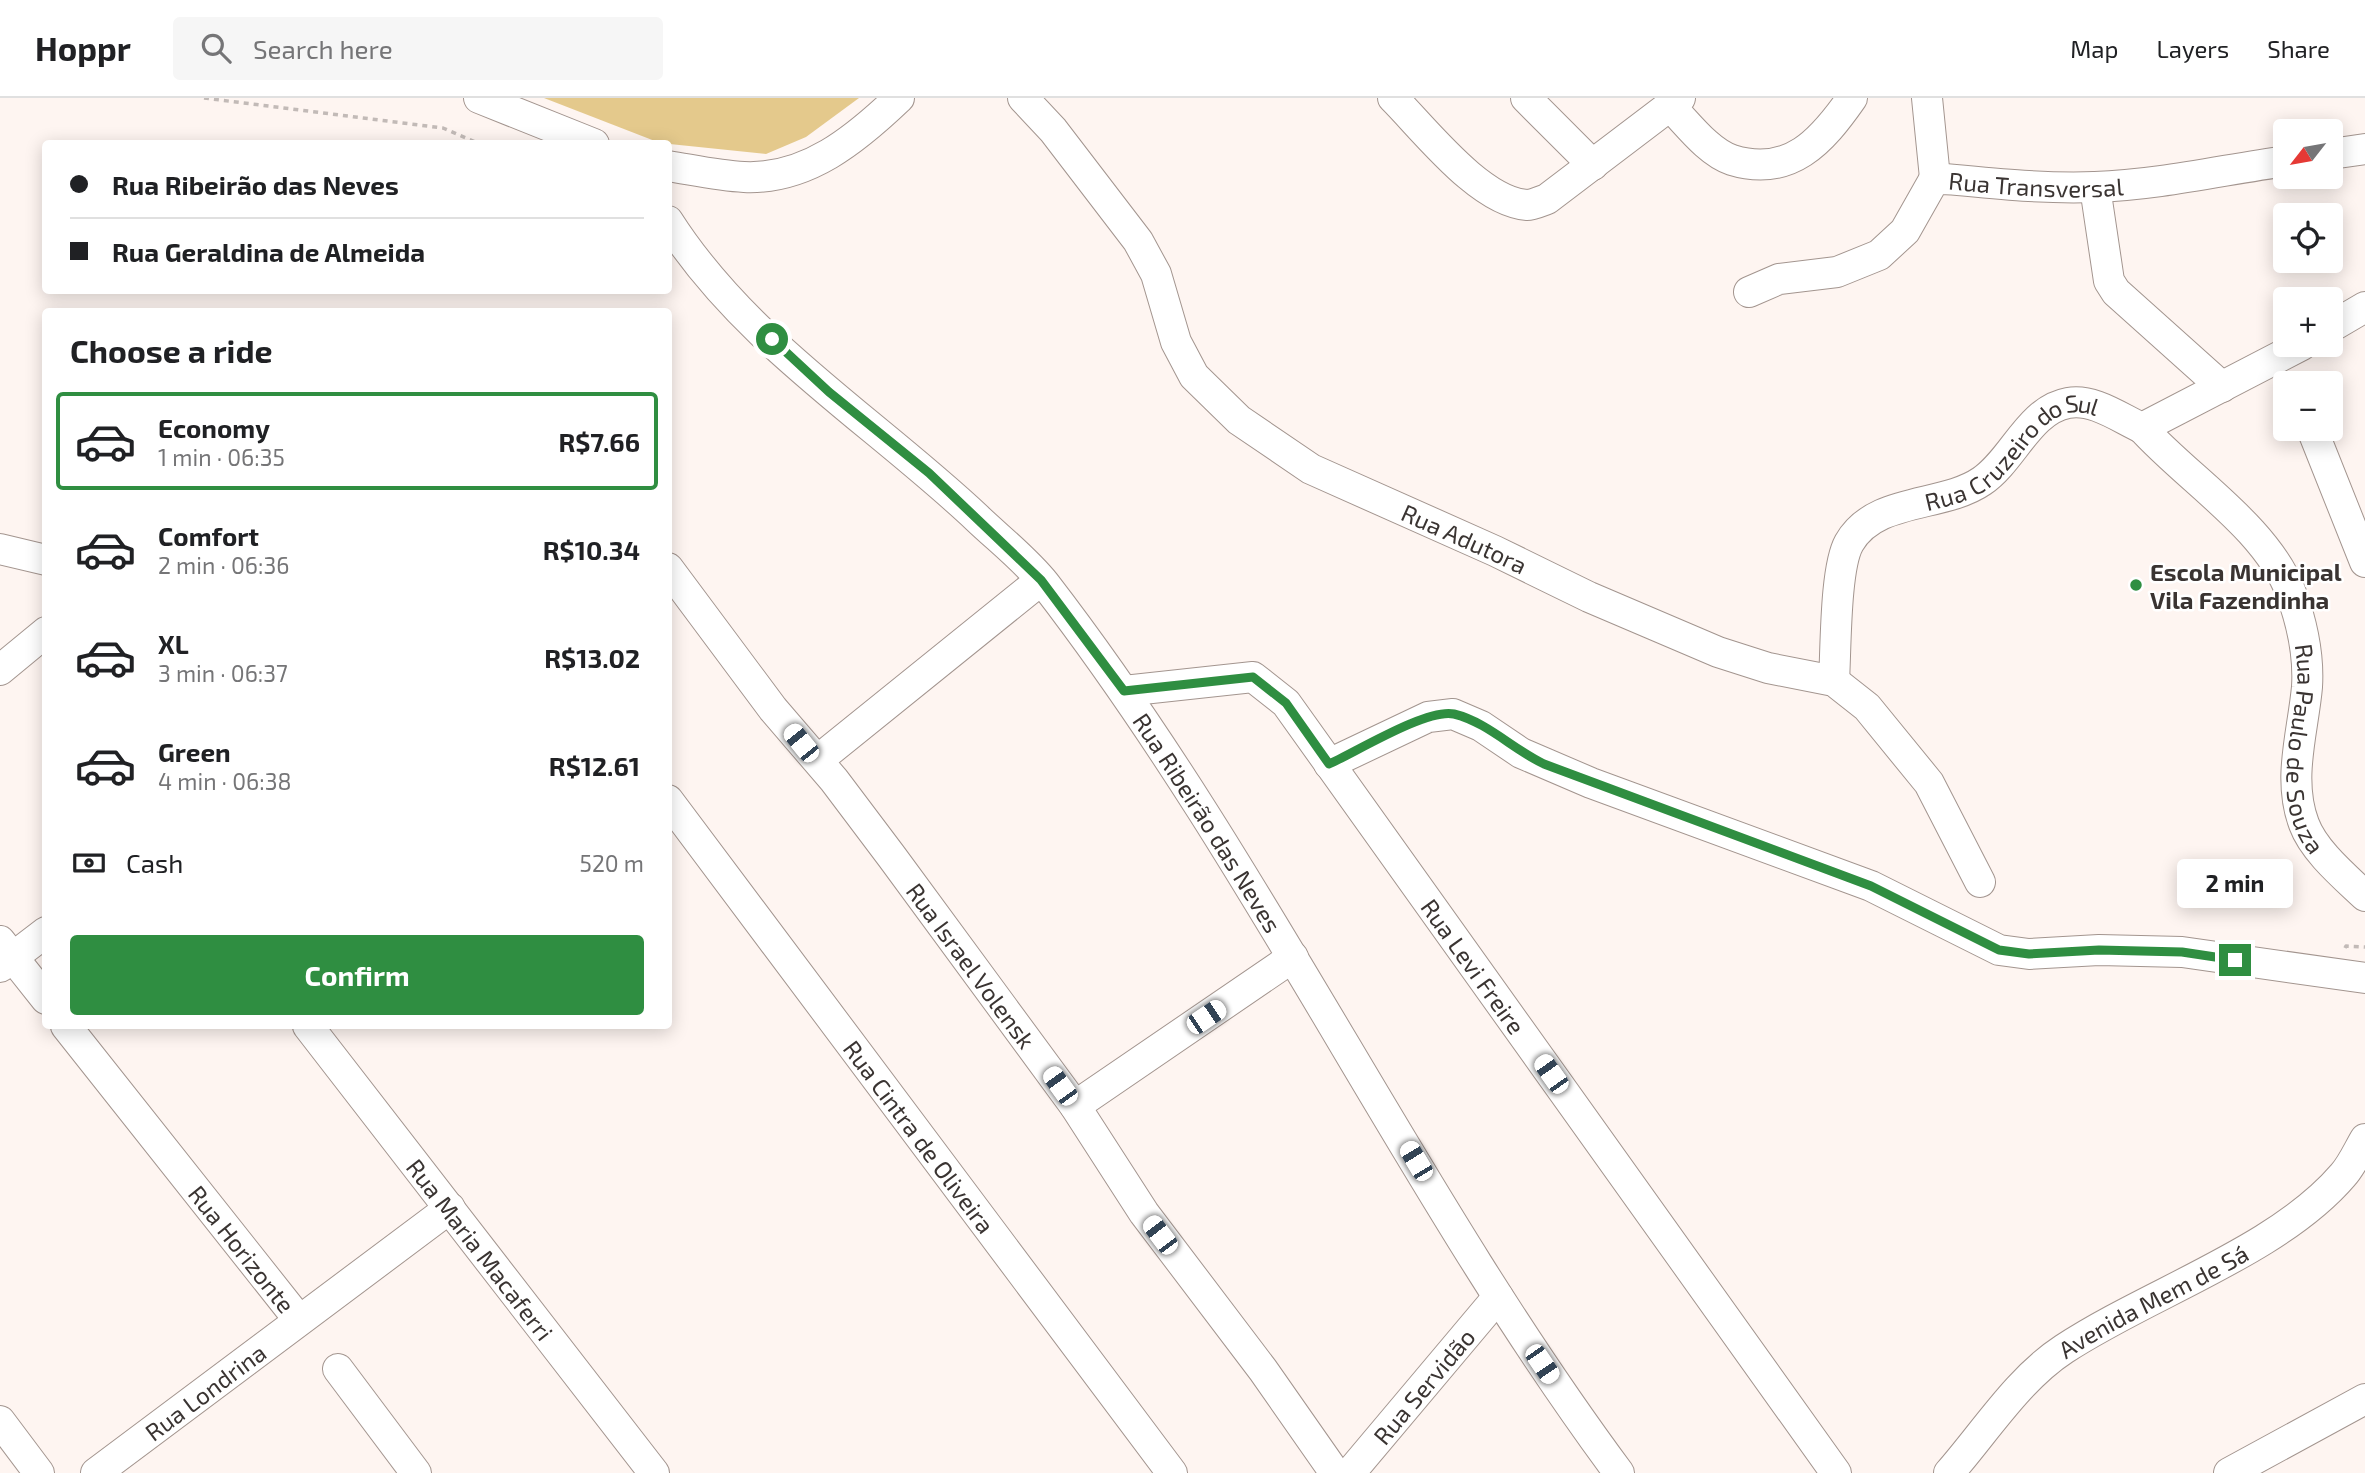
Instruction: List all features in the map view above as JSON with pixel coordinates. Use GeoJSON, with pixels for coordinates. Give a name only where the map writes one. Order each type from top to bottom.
{"type":"FeatureCollection","features":[{"type":"Feature","properties":{"kind":"street"},"geometry":{"type":"LineString","coordinates":[[479,98],[584,140]]}},
{"type":"Feature","properties":{"kind":"street"},"geometry":{"type":"LineString","coordinates":[[672,167],[746,178],[780,175],[838,151],[899,98]]}},
{"type":"Feature","properties":{"kind":"street","name":"Rua Adutora"},"geometry":{"type":"LineString","coordinates":[[1023,98],[1053,130],[1138,241],[1156,274],[1176,342],[1195,376],[1239,420],[1311,469],[1495,551],[1589,597],[1717,652],[1768,668],[1834,681],[1867,707],[1929,783],[1980,882]]}},
{"type":"Feature","properties":{"kind":"street"},"geometry":{"type":"LineString","coordinates":[[1393,98],[1469,175],[1504,200],[1529,205],[1547,199],[1675,102],[1709,145],[1731,160],[1770,165],[1805,153],[1833,125],[1852,98]]}},
{"type":"Feature","properties":{"kind":"street"},"geometry":{"type":"LineString","coordinates":[[1526,98],[1592,165]]}},
{"type":"Feature","properties":{"kind":"street"},"geometry":{"type":"LineString","coordinates":[[1927,98],[1935,178]]}},
{"type":"Feature","properties":{"kind":"street"},"geometry":{"type":"LineString","coordinates":[[2343,152],[2365,149]]}},
{"type":"Feature","properties":{"kind":"street","name":"Rua Transversal"},"geometry":{"type":"LineString","coordinates":[[1749,292],[1779,279],[1837,272],[1879,255],[1905,231],[1935,178],[2021,187],[2095,187],[2142,183],[2273,163]]}},
{"type":"Feature","properties":{"kind":"street"},"geometry":{"type":"LineString","coordinates":[[2095,187],[2109,281],[2116,292],[2222,387]]}},
{"type":"Feature","properties":{"kind":"street","name":"Rua Ribeirão das Neves"},"geometry":{"type":"LineString","coordinates":[[672,227],[705,273],[733,302],[829,392],[929,473],[1041,580],[1124,691],[1293,957],[1498,1297],[1619,1473]]}},
{"type":"Feature","properties":{"kind":"street"},"geometry":{"type":"LineString","coordinates":[[2343,320],[2365,307]]}},
{"type":"Feature","properties":{"kind":"street","name":"Rua Cruzeiro do Sul"},"geometry":{"type":"LineString","coordinates":[[1834,681],[1841,573],[1848,545],[1858,530],[1875,517],[1941,498],[1981,482],[1998,467],[2036,421],[2066,403],[2089,403],[2143,428],[2222,387],[2291,362]]}},
{"type":"Feature","properties":{"kind":"street","name":"Rua Paulo de Souza"},"geometry":{"type":"LineString","coordinates":[[2143,428],[2268,553],[2290,591],[2305,640],[2307,684],[2296,761],[2297,797],[2304,825],[2319,849],[2365,897]]}},
{"type":"Feature","properties":{"kind":"street"},"geometry":{"type":"LineString","coordinates":[[2317,441],[2365,562]]}},
{"type":"Feature","properties":{"kind":"street"},"geometry":{"type":"LineString","coordinates":[[0,549],[42,559]]}},
{"type":"Feature","properties":{"kind":"street","name":"Rua Israel Volensk"},"geometry":{"type":"LineString","coordinates":[[672,573],[773,709],[818,760],[1075,1106],[1143,1213],[1263,1370],[1335,1473]]}},
{"type":"Feature","properties":{"kind":"street"},"geometry":{"type":"LineString","coordinates":[[818,760],[1041,580]]}},
{"type":"Feature","properties":{"kind":"street"},"geometry":{"type":"LineString","coordinates":[[0,670],[42,635]]}},
{"type":"Feature","properties":{"kind":"street","name":"Rua Levi Freire"},"geometry":{"type":"LineString","coordinates":[[1124,691],[1253,677],[1286,703],[1836,1473]]}},
{"type":"Feature","properties":{"kind":"street"},"geometry":{"type":"LineString","coordinates":[[1329,764],[1428,718],[1453,714],[1481,726],[1521,753],[1544,764],[1871,886],[1999,950],[2029,954],[2099,950],[2182,952],[2365,978]]}},
{"type":"Feature","properties":{"kind":"street","name":"Rua Cintra de Oliveira"},"geometry":{"type":"LineString","coordinates":[[672,805],[1172,1473]]}},
{"type":"Feature","properties":{"kind":"street"},"geometry":{"type":"LineString","coordinates":[[42,934],[4,956],[42,995]]}},
{"type":"Feature","properties":{"kind":"street"},"geometry":{"type":"LineString","coordinates":[[1075,1106],[1293,957]]}},
{"type":"Feature","properties":{"kind":"street","name":"Rua Horizonte"},"geometry":{"type":"LineString","coordinates":[[68,1029],[299,1320]]}},
{"type":"Feature","properties":{"kind":"street","name":"Rua Maria Macaferri"},"geometry":{"type":"LineString","coordinates":[[310,1029],[654,1473]]}},
{"type":"Feature","properties":{"kind":"street","name":"Avenida Mem de Sá"},"geometry":{"type":"LineString","coordinates":[[1949,1473],[2038,1369],[2117,1317],[2273,1233],[2312,1205],[2344,1174],[2365,1139]]}},
{"type":"Feature","properties":{"kind":"street","name":"Rua Londrina"},"geometry":{"type":"LineString","coordinates":[[96,1473],[450,1208]]}},
{"type":"Feature","properties":{"kind":"street","name":"Rua Servidão"},"geometry":{"type":"LineString","coordinates":[[1350,1473],[1498,1297]]}},
{"type":"Feature","properties":{"kind":"street"},"geometry":{"type":"LineString","coordinates":[[338,1369],[416,1473]]}},
{"type":"Feature","properties":{"kind":"street"},"geometry":{"type":"LineString","coordinates":[[2229,1473],[2365,1399]]}},
{"type":"Feature","properties":{"kind":"street"},"geometry":{"type":"LineString","coordinates":[[0,1421],[39,1473]]}},
{"type":"Feature","properties":{"kind":"path"},"geometry":{"type":"LineString","coordinates":[[204,98],[443,128],[471,140]]}},
{"type":"Feature","properties":{"kind":"path"},"geometry":{"type":"LineString","coordinates":[[2346,946],[2365,947]]}},
{"type":"Feature","properties":{"kind":"shaded area"},"geometry":{"type":"Polygon","coordinates":[[[544,98],[859,98],[806,137],[766,154],[672,144],[672,140],[652,140],[544,98]]]}},
{"type":"Feature","properties":{"kind":"place","name":"Escola Municipal Vila Fazendinha"},"geometry":{"type":"Point","coordinates":[2136,585]}},
{"type":"Feature","properties":{"kind":"route"},"geometry":{"type":"LineString","coordinates":[[772,339],[829,392],[929,473],[1041,580],[1124,691],[1253,677],[1268,686],[1286,703],[1329,764],[1428,718],[1439,714],[1453,714],[1481,726],[1521,753],[1544,764],[1871,886],[1999,950],[2029,954],[2099,950],[2182,952],[2235,960]]}}]}
